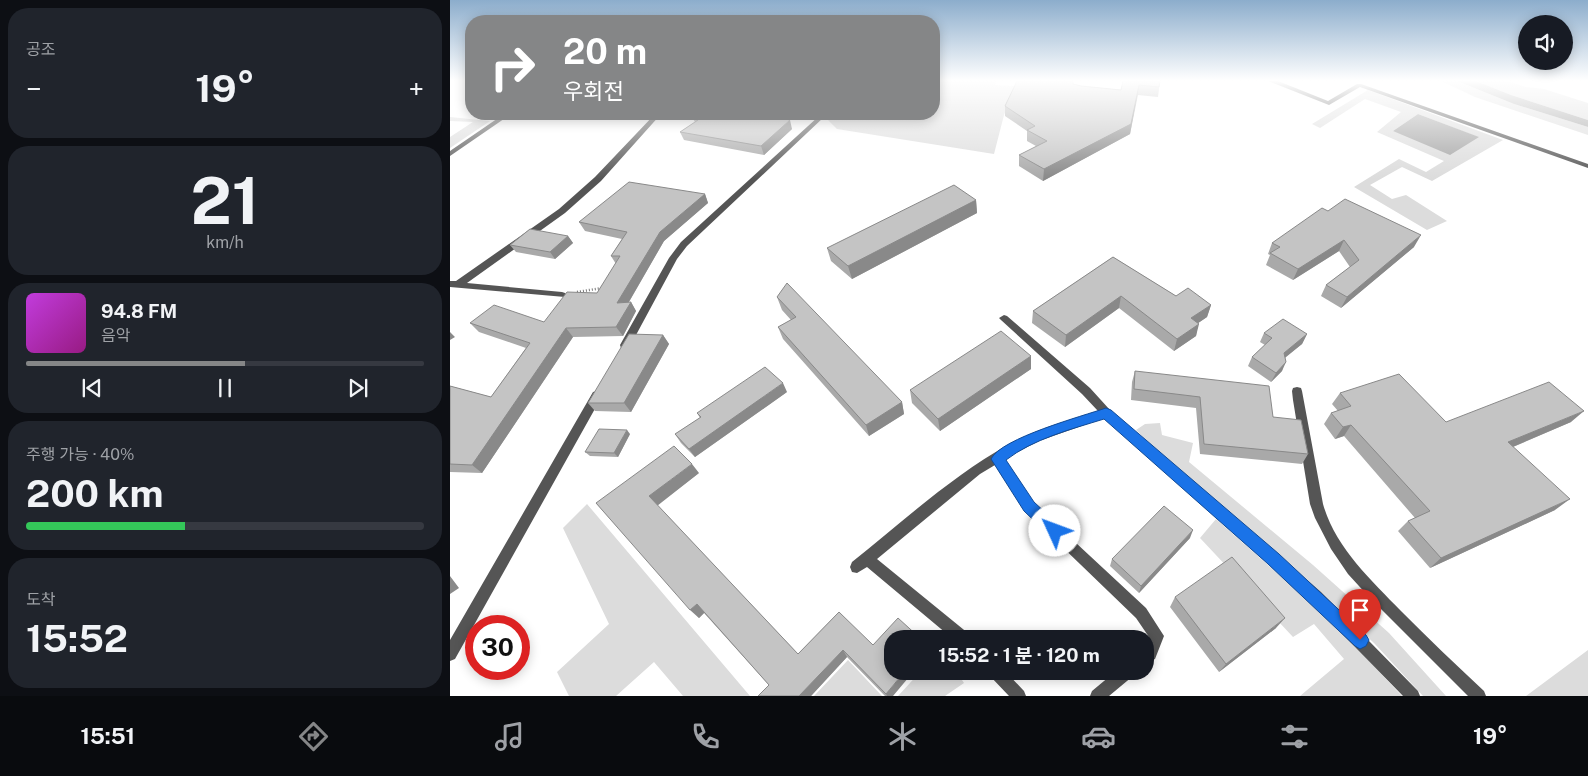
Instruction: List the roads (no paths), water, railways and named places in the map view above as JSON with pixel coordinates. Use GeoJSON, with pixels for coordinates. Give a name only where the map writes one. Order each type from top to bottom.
{"type":"FeatureCollection","features":[{"type":"Feature","properties":{"kind":"street"},"geometry":{"type":"LineString","coordinates":[[1440,113],[1588,166]]}},
{"type":"Feature","properties":{"kind":"street"},"geometry":{"type":"LineString","coordinates":[[450,154],[499,120]]}},
{"type":"Feature","properties":{"kind":"street"},"geometry":{"type":"LineString","coordinates":[[454,285],[562,211],[598,179],[652,120]]}},
{"type":"Feature","properties":{"kind":"street"},"geometry":{"type":"LineString","coordinates":[[618,356],[673,258],[684,244],[818,120]]}},
{"type":"Feature","properties":{"kind":"street"},"geometry":{"type":"LineString","coordinates":[[454,285],[562,295]]}},
{"type":"Feature","properties":{"kind":"street"},"geometry":{"type":"LineString","coordinates":[[1004,318],[1086,391],[1106,413],[1316,597],[1413,696]]}},
{"type":"Feature","properties":{"kind":"street"},"geometry":{"type":"LineString","coordinates":[[450,654],[604,382]]}},
{"type":"Feature","properties":{"kind":"street"},"geometry":{"type":"LineString","coordinates":[[1297,391],[1299,414],[1316,500],[1320,516],[1332,540],[1343,558],[1375,594],[1479,696]]}},
{"type":"Feature","properties":{"kind":"street"},"geometry":{"type":"LineString","coordinates":[[952,630],[862,563],[976,470],[998,459],[1011,449],[1056,429],[1106,413]]}},
{"type":"Feature","properties":{"kind":"street"},"geometry":{"type":"LineString","coordinates":[[998,459],[1029,507],[1141,613],[1153,630]]}},
{"type":"Feature","properties":{"kind":"street"},"geometry":{"type":"LineString","coordinates":[[1154,632],[1157,636],[1154,644]]}},
{"type":"Feature","properties":{"kind":"street"},"geometry":{"type":"LineString","coordinates":[[1004,680],[1019,696]]}},
{"type":"Feature","properties":{"kind":"street"},"geometry":{"type":"LineString","coordinates":[[1097,696],[1117,680]]}}]}
